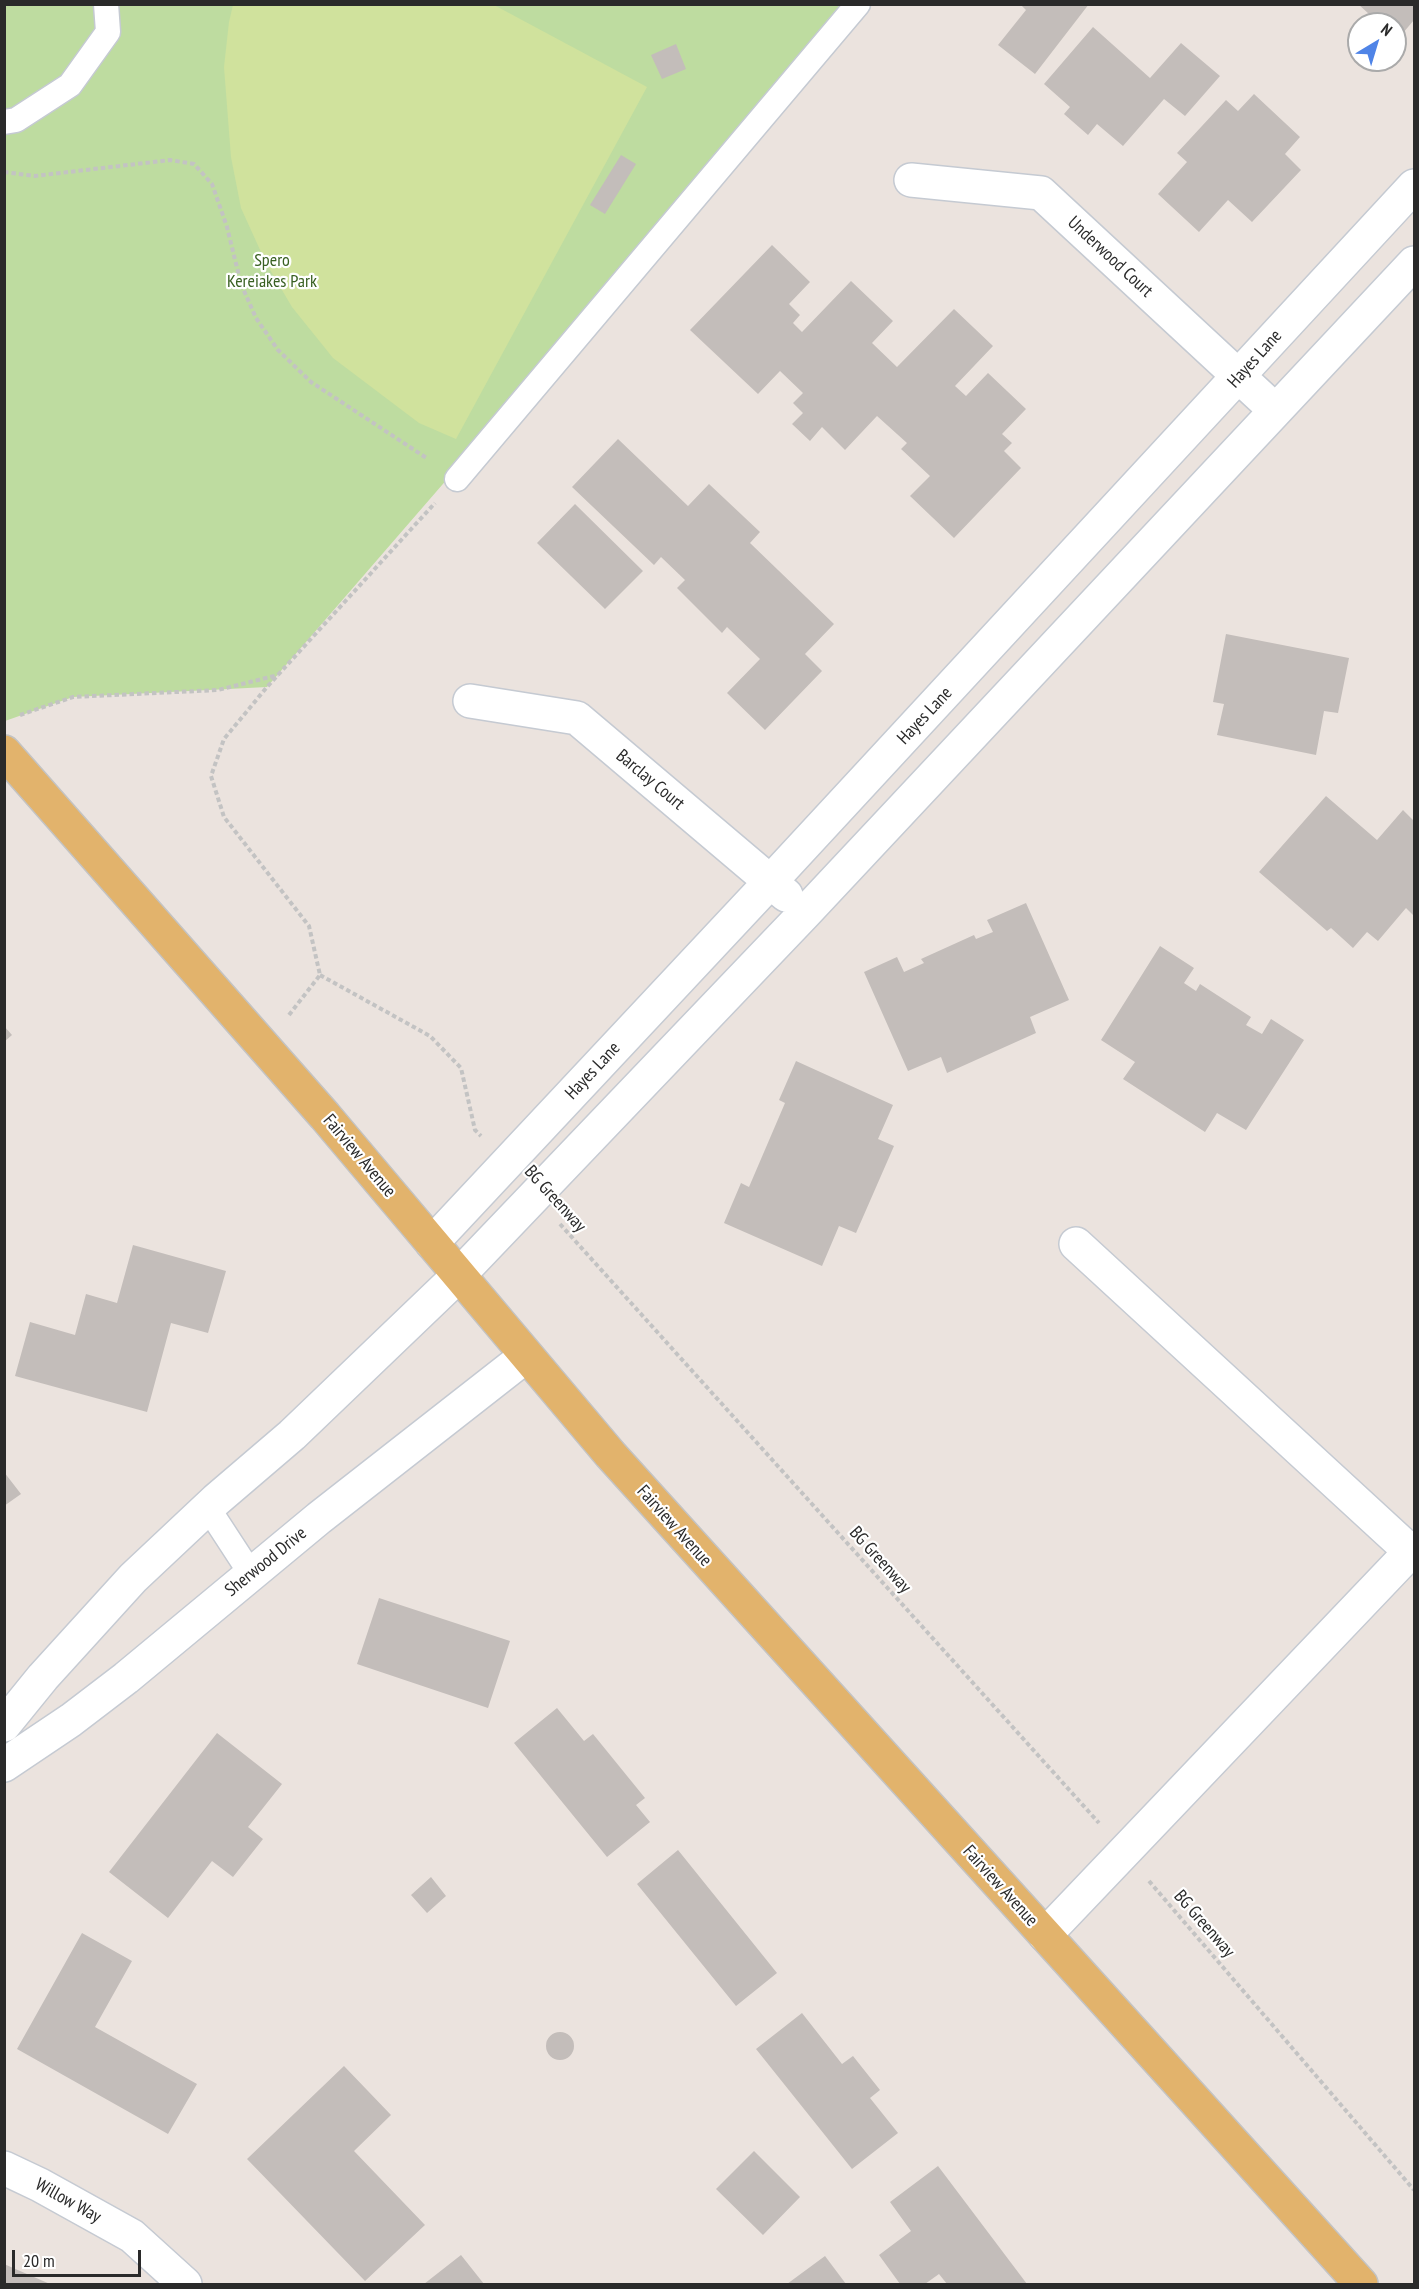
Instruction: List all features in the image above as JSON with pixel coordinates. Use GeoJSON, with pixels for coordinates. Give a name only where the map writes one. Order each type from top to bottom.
{"type":"FeatureCollection","features":[{"type":"Feature","properties":{"kind":"main road","name":"Fairview Avenue"},"geometry":{"type":"LineString","coordinates":[[4,752],[265,1047],[610,1454],[1361,2284]]}},
{"type":"Feature","properties":{"kind":"street","name":"Underwood Court"},"geometry":{"type":"LineString","coordinates":[[911,180],[1041,193],[1275,410]]}},
{"type":"Feature","properties":{"kind":"street","name":"Hayes Lane"},"geometry":{"type":"LineString","coordinates":[[432,1243],[771,881],[1414,186]]}},
{"type":"Feature","properties":{"kind":"street"},"geometry":{"type":"LineString","coordinates":[[4,1725],[43,1677],[133,1578],[208,1508],[292,1435],[459,1275],[806,913],[1414,263]]}},
{"type":"Feature","properties":{"kind":"street","name":"Barclay Court"},"geometry":{"type":"LineString","coordinates":[[470,701],[577,718],[806,913]]}},
{"type":"Feature","properties":{"kind":"street"},"geometry":{"type":"LineString","coordinates":[[1045,1935],[1413,1550],[1076,1244]]}},
{"type":"Feature","properties":{"kind":"street","name":"Sherwood Drive"},"geometry":{"type":"LineString","coordinates":[[4,1765],[107,1693],[251,1574],[526,1356]]}},
{"type":"Feature","properties":{"kind":"street","name":"Willow Way"},"geometry":{"type":"LineString","coordinates":[[4,2168],[40,2185],[132,2236],[185,2284]]}},
{"type":"Feature","properties":{"kind":"lane"},"geometry":{"type":"LineString","coordinates":[[4,122],[16,120],[70,85],[108,32],[106,4]]}},
{"type":"Feature","properties":{"kind":"lane"},"geometry":{"type":"LineString","coordinates":[[457,478],[858,4]]}},
{"type":"Feature","properties":{"kind":"lane"},"geometry":{"type":"LineString","coordinates":[[208,1508],[251,1574]]}},
{"type":"Feature","properties":{"kind":"path"},"geometry":{"type":"LineString","coordinates":[[4,172],[35,176],[170,160],[194,164],[212,184],[227,227],[241,284],[256,318],[278,350],[311,382],[457,478],[278,675],[224,739],[212,776],[224,817],[309,926],[320,975],[265,1047]]}},
{"type":"Feature","properties":{"kind":"path"},"geometry":{"type":"LineString","coordinates":[[14,717],[73,697],[218,690],[278,675]]}},
{"type":"Feature","properties":{"kind":"path","name":"BG Greenway"},"geometry":{"type":"LineString","coordinates":[[320,975],[430,1036],[461,1068],[475,1130],[506,1164]]}},
{"type":"Feature","properties":{"kind":"path","name":"BG Greenway"},"geometry":{"type":"LineString","coordinates":[[534,1196],[1125,1852],[1414,2190]]}},
{"type":"Feature","properties":{"kind":"green space","name":"Spero Kereiakes Park"},"geometry":{"type":"Polygon","coordinates":[[[4,5],[858,5],[267,687],[73,697],[5,721],[4,5]]]}},
{"type":"Feature","properties":{"kind":"green space"},"geometry":{"type":"Polygon","coordinates":[[[233,5],[494,5],[647,87],[456,439],[419,423],[333,358],[292,307],[266,263],[241,208],[231,157],[224,67],[233,5]]]}},
{"type":"Feature","properties":{"kind":"building"},"geometry":{"type":"Polygon","coordinates":[[[1020,4],[1089,4],[1035,74],[998,45],[1026,10],[1020,4]]]}},
{"type":"Feature","properties":{"kind":"building"},"geometry":{"type":"Polygon","coordinates":[[[1358,4],[1414,4],[1414,20],[1407,28],[1407,12],[1367,12],[1358,4]]]}},
{"type":"Feature","properties":{"kind":"building"},"geometry":{"type":"Polygon","coordinates":[[[1093,27],[1150,78],[1181,43],[1220,76],[1185,116],[1164,99],[1123,146],[1097,124],[1088,135],[1064,114],[1070,107],[1044,84],[1093,27]]]}},
{"type":"Feature","properties":{"kind":"building"},"geometry":{"type":"Polygon","coordinates":[[[676,44],[686,69],[662,79],[651,55],[676,44]]]}},
{"type":"Feature","properties":{"kind":"building"},"geometry":{"type":"Polygon","coordinates":[[[1254,94],[1300,137],[1285,154],[1301,170],[1252,222],[1228,200],[1199,232],[1158,194],[1187,162],[1177,153],[1226,100],[1238,111],[1254,94]]]}},
{"type":"Feature","properties":{"kind":"building"},"geometry":{"type":"Polygon","coordinates":[[[621,155],[636,164],[605,214],[590,205],[621,155]]]}},
{"type":"Feature","properties":{"kind":"building"},"geometry":{"type":"Polygon","coordinates":[[[772,245],[810,282],[789,304],[800,315],[793,323],[802,332],[851,281],[893,321],[872,343],[897,367],[954,309],[993,346],[955,386],[966,396],[988,373],[1026,409],[1002,434],[1012,443],[1004,451],[1021,468],[954,538],[910,496],[930,476],[901,449],[907,443],[877,416],[845,450],[822,427],[810,441],[792,424],[803,413],[793,403],[803,393],[780,371],[758,394],[690,330],[772,245]]]}},
{"type":"Feature","properties":{"kind":"building"},"geometry":{"type":"Polygon","coordinates":[[[618,439],[688,506],[709,484],[760,532],[750,543],[834,624],[805,654],[822,671],[765,730],[727,693],[760,659],[727,627],[722,633],[677,588],[685,580],[661,557],[654,565],[572,487],[618,439]]]}},
{"type":"Feature","properties":{"kind":"building"},"geometry":{"type":"Polygon","coordinates":[[[575,504],[643,571],[605,609],[537,543],[575,504]]]}},
{"type":"Feature","properties":{"kind":"building"},"geometry":{"type":"Polygon","coordinates":[[[1226,634],[1349,658],[1338,713],[1324,711],[1316,755],[1217,735],[1224,704],[1213,702],[1226,634]]]}},
{"type":"Feature","properties":{"kind":"building"},"geometry":{"type":"Polygon","coordinates":[[[1326,796],[1377,840],[1403,810],[1414,821],[1414,916],[1406,908],[1378,941],[1367,932],[1353,948],[1331,928],[1327,931],[1259,872],[1326,796]]]}},
{"type":"Feature","properties":{"kind":"building"},"geometry":{"type":"Polygon","coordinates":[[[1026,903],[1069,1000],[1030,1017],[1036,1033],[947,1073],[941,1057],[908,1071],[864,972],[897,957],[904,972],[924,963],[921,959],[974,935],[976,939],[993,932],[987,920],[1026,903]]]}},
{"type":"Feature","properties":{"kind":"building"},"geometry":{"type":"Polygon","coordinates":[[[1160,946],[1194,968],[1184,983],[1196,991],[1200,984],[1251,1017],[1246,1025],[1262,1034],[1271,1019],[1304,1040],[1246,1130],[1217,1113],[1205,1132],[1123,1079],[1135,1062],[1101,1040],[1160,946]]]}},
{"type":"Feature","properties":{"kind":"building"},"geometry":{"type":"Polygon","coordinates":[[[4,1026],[12,1035],[4,1042],[4,1026]]]}},
{"type":"Feature","properties":{"kind":"building"},"geometry":{"type":"Polygon","coordinates":[[[796,1061],[893,1105],[878,1139],[894,1146],[856,1233],[839,1226],[822,1266],[724,1223],[741,1183],[749,1187],[785,1103],[779,1100],[796,1061]]]}},
{"type":"Feature","properties":{"kind":"building"},"geometry":{"type":"Polygon","coordinates":[[[133,1245],[226,1271],[208,1333],[171,1323],[147,1412],[15,1376],[30,1322],[75,1335],[86,1294],[117,1303],[133,1245]]]}},
{"type":"Feature","properties":{"kind":"building"},"geometry":{"type":"Polygon","coordinates":[[[4,1472],[21,1494],[4,1506],[4,1472]]]}},
{"type":"Feature","properties":{"kind":"building"},"geometry":{"type":"Polygon","coordinates":[[[379,1598],[510,1641],[488,1708],[357,1664],[379,1598]]]}},
{"type":"Feature","properties":{"kind":"building"},"geometry":{"type":"Polygon","coordinates":[[[557,1708],[584,1741],[593,1734],[645,1798],[636,1805],[650,1822],[607,1857],[514,1743],[557,1708]]]}},
{"type":"Feature","properties":{"kind":"building"},"geometry":{"type":"Polygon","coordinates":[[[217,1733],[282,1784],[248,1827],[263,1839],[233,1877],[212,1861],[168,1918],[109,1872],[217,1733]]]}},
{"type":"Feature","properties":{"kind":"building"},"geometry":{"type":"Polygon","coordinates":[[[678,1850],[777,1973],[736,2006],[637,1884],[678,1850]]]}},
{"type":"Feature","properties":{"kind":"building"},"geometry":{"type":"Polygon","coordinates":[[[431,1877],[446,1896],[427,1913],[411,1895],[431,1877]]]}},
{"type":"Feature","properties":{"kind":"building"},"geometry":{"type":"Polygon","coordinates":[[[82,1933],[132,1961],[95,2027],[197,2084],[168,2134],[17,2049],[82,1933]]]}},
{"type":"Feature","properties":{"kind":"building"},"geometry":{"type":"Polygon","coordinates":[[[802,2013],[842,2064],[853,2056],[880,2090],[870,2098],[898,2133],[852,2169],[756,2049],[802,2013]]]}},
{"type":"Feature","properties":{"kind":"building"},"geometry":{"type":"Polygon","coordinates":[[[560,2032],[570,2036],[574,2046],[570,2056],[560,2060],[550,2056],[546,2046],[550,2036],[560,2032]]]}},
{"type":"Feature","properties":{"kind":"building"},"geometry":{"type":"Polygon","coordinates":[[[344,2066],[391,2115],[354,2151],[425,2225],[365,2281],[247,2159],[344,2066]]]}},
{"type":"Feature","properties":{"kind":"building"},"geometry":{"type":"Polygon","coordinates":[[[754,2151],[800,2197],[763,2235],[716,2189],[754,2151]]]}},
{"type":"Feature","properties":{"kind":"building"},"geometry":{"type":"Polygon","coordinates":[[[938,2166],[1027,2284],[947,2284],[939,2274],[925,2284],[900,2284],[879,2255],[911,2231],[890,2202],[938,2166]]]}},
{"type":"Feature","properties":{"kind":"building"},"geometry":{"type":"Polygon","coordinates":[[[461,2255],[484,2284],[424,2284],[461,2255]]]}},
{"type":"Feature","properties":{"kind":"building"},"geometry":{"type":"Polygon","coordinates":[[[825,2256],[846,2284],[787,2284],[825,2256]]]}},
{"type":"Feature","properties":{"kind":"building"},"geometry":{"type":"Polygon","coordinates":[[[4,2264],[50,2284],[4,2284],[4,2264]]]}}]}
